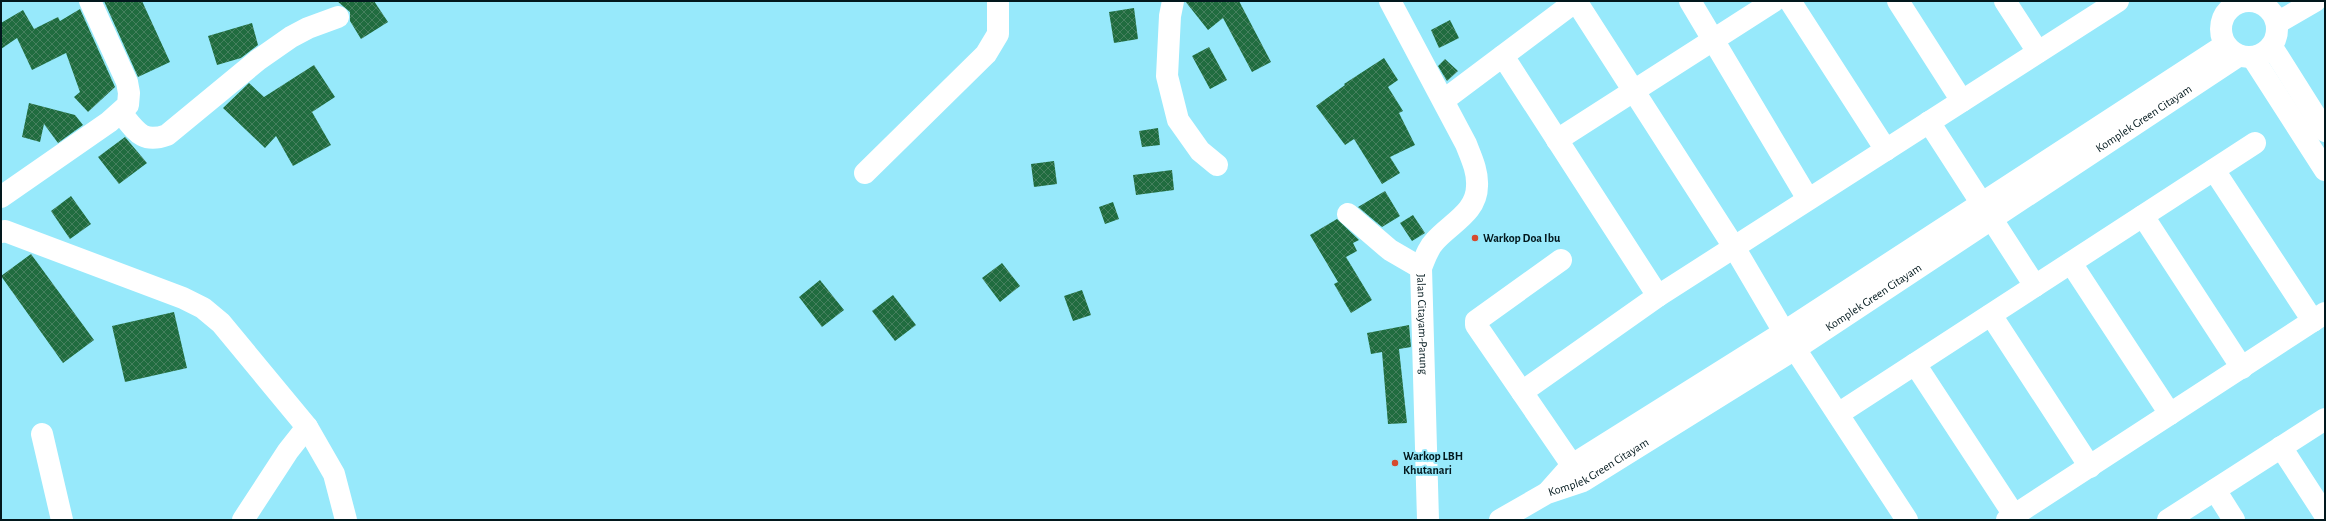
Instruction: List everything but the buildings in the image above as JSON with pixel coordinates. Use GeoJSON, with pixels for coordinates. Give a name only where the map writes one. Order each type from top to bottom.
{"type":"FeatureCollection","features":[{"type":"Feature","properties":{"kind":"street"},"geometry":{"type":"LineString","coordinates":[[1,197],[121,113],[128,104],[129,93],[127,82],[90,1]]}},
{"type":"Feature","properties":{"kind":"street"},"geometry":{"type":"LineString","coordinates":[[865,173],[986,54],[998,34],[998,1]]}},
{"type":"Feature","properties":{"kind":"street"},"geometry":{"type":"LineString","coordinates":[[1173,1],[1170,16],[1167,76],[1178,120],[1200,151],[1217,165]]}},
{"type":"Feature","properties":{"kind":"street","name":"Jalan Citayam-Parung"},"geometry":{"type":"LineString","coordinates":[[1390,1],[1444,100],[1466,144],[1474,166],[1478,186],[1475,201],[1467,212],[1436,240],[1421,268],[1428,520]]}},
{"type":"Feature","properties":{"kind":"street"},"geometry":{"type":"LineString","coordinates":[[1444,100],[1576,1],[1734,247],[1790,340],[1907,520]]}},
{"type":"Feature","properties":{"kind":"street"},"geometry":{"type":"LineString","coordinates":[[1690,1],[1808,199]]}},
{"type":"Feature","properties":{"kind":"street"},"geometry":{"type":"LineString","coordinates":[[1557,140],[1774,1]]}},
{"type":"Feature","properties":{"kind":"street"},"geometry":{"type":"LineString","coordinates":[[1790,1],[1886,150]]}},
{"type":"Feature","properties":{"kind":"street"},"geometry":{"type":"LineString","coordinates":[[1898,1],[1962,101]]}},
{"type":"Feature","properties":{"kind":"street"},"geometry":{"type":"LineString","coordinates":[[2005,1],[2038,52]]}},
{"type":"Feature","properties":{"kind":"street"},"geometry":{"type":"LineString","coordinates":[[2315,1],[2280,12],[2255,1],[2244,1],[2232,6],[2218,9],[2220,31],[2239,53],[2325,170]]}},
{"type":"Feature","properties":{"kind":"street"},"geometry":{"type":"LineString","coordinates":[[1522,392],[1658,296],[2115,2]]}},
{"type":"Feature","properties":{"kind":"street"},"geometry":{"type":"LineString","coordinates":[[2239,53],[2264,55],[2272,47],[2277,36],[2280,12]]}},
{"type":"Feature","properties":{"kind":"street"},"geometry":{"type":"LineString","coordinates":[[121,113],[138,133],[148,138],[156,138],[167,134],[177,128],[242,73],[291,37],[308,28],[338,17]]}},
{"type":"Feature","properties":{"kind":"street"},"geometry":{"type":"LineString","coordinates":[[2272,47],[2325,131]]}},
{"type":"Feature","properties":{"kind":"street","name":"Komplek Green Citayam"},"geometry":{"type":"LineString","coordinates":[[1500,520],[1547,492],[1583,481],[1790,340],[1986,210],[2239,53]]}},
{"type":"Feature","properties":{"kind":"street"},"geometry":{"type":"LineString","coordinates":[[1503,56],[1658,296]]}},
{"type":"Feature","properties":{"kind":"street"},"geometry":{"type":"LineString","coordinates":[[1929,122],[2035,286]]}},
{"type":"Feature","properties":{"kind":"street"},"geometry":{"type":"LineString","coordinates":[[1838,414],[2255,143]]}},
{"type":"Feature","properties":{"kind":"street"},"geometry":{"type":"LineString","coordinates":[[1916,364],[2011,518],[2242,368],[2319,317],[2214,170]]}},
{"type":"Feature","properties":{"kind":"street"},"geometry":{"type":"LineString","coordinates":[[1348,214],[1390,250],[1421,268]]}},
{"type":"Feature","properties":{"kind":"street"},"geometry":{"type":"LineString","coordinates":[[2143,216],[2242,368]]}},
{"type":"Feature","properties":{"kind":"street"},"geometry":{"type":"LineString","coordinates":[[2,226],[183,298],[203,308],[221,323],[307,427],[334,474],[346,520]]}},
{"type":"Feature","properties":{"kind":"street"},"geometry":{"type":"LineString","coordinates":[[1561,260],[1476,321],[1478,328],[1572,465]]}},
{"type":"Feature","properties":{"kind":"street"},"geometry":{"type":"LineString","coordinates":[[2071,263],[2170,414]]}},
{"type":"Feature","properties":{"kind":"street"},"geometry":{"type":"LineString","coordinates":[[1991,315],[2090,466]]}},
{"type":"Feature","properties":{"kind":"street"},"geometry":{"type":"LineString","coordinates":[[1547,492],[1572,465],[1790,340]]}},
{"type":"Feature","properties":{"kind":"street"},"geometry":{"type":"LineString","coordinates":[[2168,520],[2325,419]]}},
{"type":"Feature","properties":{"kind":"street"},"geometry":{"type":"LineString","coordinates":[[243,520],[288,451],[307,427]]}},
{"type":"Feature","properties":{"kind":"street"},"geometry":{"type":"LineString","coordinates":[[42,434],[62,520]]}},
{"type":"Feature","properties":{"kind":"street"},"geometry":{"type":"LineString","coordinates":[[2281,447],[2325,515]]}},
{"type":"Feature","properties":{"kind":"street"},"geometry":{"type":"LineString","coordinates":[[2215,490],[2234,520]]}},
{"type":"Feature","properties":{"kind":"place","name":"Warkop Doa Ibu"},"geometry":{"type":"Point","coordinates":[1475,238]}},
{"type":"Feature","properties":{"kind":"place","name":"Warkop LBH Khutanari"},"geometry":{"type":"Point","coordinates":[1395,463]}}]}
